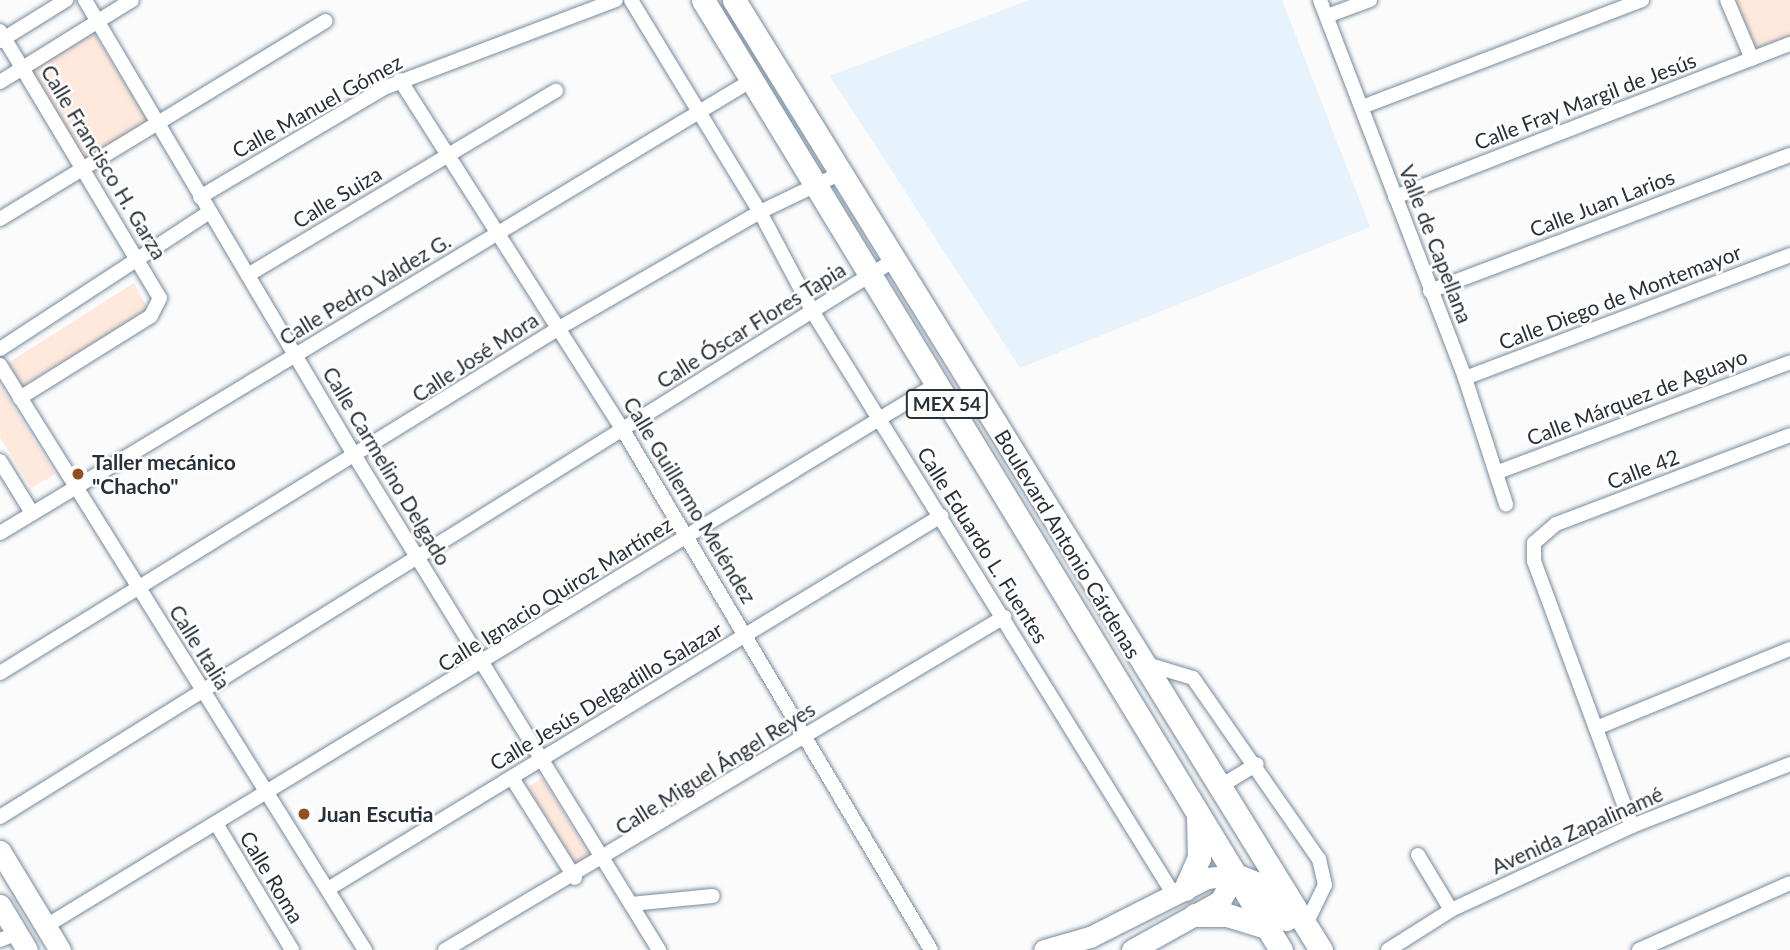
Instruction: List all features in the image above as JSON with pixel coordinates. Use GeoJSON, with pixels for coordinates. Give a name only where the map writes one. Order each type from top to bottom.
{"type":"FeatureCollection","features":[{"type":"Feature","properties":{"kind":"main road","name":"Boulevard Antonio Cárdenas"},"geometry":{"type":"LineString","coordinates":[[704,0],[935,385],[1196,806],[1235,875]]}},
{"type":"Feature","properties":{"kind":"main road","name":"Boulevard Antonio Cárdenas"},"geometry":{"type":"LineString","coordinates":[[734,0],[1140,662],[1301,916]]}},
{"type":"Feature","properties":{"kind":"main road"},"geometry":{"type":"LineString","coordinates":[[1215,780],[1209,793],[1238,843],[1235,875],[1261,887],[1308,950]]}},
{"type":"Feature","properties":{"kind":"main road"},"geometry":{"type":"LineString","coordinates":[[1180,892],[1201,850],[1196,806]]}},
{"type":"Feature","properties":{"kind":"main road","name":"MEX 54"},"geometry":{"type":"LineString","coordinates":[[1235,875],[1281,950]]}},
{"type":"Feature","properties":{"kind":"main road"},"geometry":{"type":"LineString","coordinates":[[1195,915],[1227,915],[1266,927]]}},
{"type":"Feature","properties":{"kind":"main road","name":"MEX 54"},"geometry":{"type":"LineString","coordinates":[[1301,916],[1321,950]]}},
{"type":"Feature","properties":{"kind":"street"},"geometry":{"type":"LineString","coordinates":[[2,37],[66,0]]}},
{"type":"Feature","properties":{"kind":"street","name":"Calle Carmelino Delgado"},"geometry":{"type":"LineString","coordinates":[[85,0],[418,561],[484,663],[659,950]]}},
{"type":"Feature","properties":{"kind":"street"},"geometry":{"type":"LineString","coordinates":[[0,82],[132,0]]}},
{"type":"Feature","properties":{"kind":"street","name":"Calle Manuel Gómez"},"geometry":{"type":"LineString","coordinates":[[200,197],[400,80],[616,0]]}},
{"type":"Feature","properties":{"kind":"street","name":"Calle Eduardo L. Fuentes"},"geometry":{"type":"LineString","coordinates":[[631,0],[760,212],[814,314],[1180,892]]}},
{"type":"Feature","properties":{"kind":"street","name":"Valle de Capellana"},"geometry":{"type":"LineString","coordinates":[[1320,0],[1465,379],[1498,472],[1506,505]]}},
{"type":"Feature","properties":{"kind":"street"},"geometry":{"type":"LineString","coordinates":[[1327,16],[1370,0]]}},
{"type":"Feature","properties":{"kind":"street"},"geometry":{"type":"LineString","coordinates":[[1362,107],[1642,0]]}},
{"type":"Feature","properties":{"kind":"street"},"geometry":{"type":"LineString","coordinates":[[1727,0],[1752,59]]}},
{"type":"Feature","properties":{"kind":"street"},"geometry":{"type":"LineString","coordinates":[[0,219],[156,120],[326,21]]}},
{"type":"Feature","properties":{"kind":"street","name":"Calle Francisco H. Garza"},"geometry":{"type":"LineString","coordinates":[[2,37],[160,298],[151,316],[20,398]]}},
{"type":"Feature","properties":{"kind":"street","name":"Calle Fray Margil de Jesús"},"geometry":{"type":"LineString","coordinates":[[1395,197],[1790,44]]}},
{"type":"Feature","properties":{"kind":"street","name":"Calle Guillermo Meléndez"},"geometry":{"type":"LineString","coordinates":[[400,80],[688,536],[931,950]]}},
{"type":"Feature","properties":{"kind":"street","name":"Calle Pedro Valdez G."},"geometry":{"type":"LineString","coordinates":[[0,533],[752,80]]}},
{"type":"Feature","properties":{"kind":"street","name":"Calle Suiza"},"geometry":{"type":"LineString","coordinates":[[248,275],[556,91]]}},
{"type":"Feature","properties":{"kind":"street","name":"Calle Juan Larios"},"geometry":{"type":"LineString","coordinates":[[1430,291],[1789,158]]}},
{"type":"Feature","properties":{"kind":"street","name":"Calle José Mora"},"geometry":{"type":"LineString","coordinates":[[0,673],[356,458],[559,328],[760,212],[841,173]]}},
{"type":"Feature","properties":{"kind":"street"},"geometry":{"type":"LineString","coordinates":[[0,349],[209,212]]}},
{"type":"Feature","properties":{"kind":"street","name":"Calle Diego de Montemayor"},"geometry":{"type":"LineString","coordinates":[[1465,379],[1790,255]]}},
{"type":"Feature","properties":{"kind":"street","name":"Calle Óscar Flores Tapia"},"geometry":{"type":"LineString","coordinates":[[0,817],[418,561],[623,430],[814,314],[894,260]]}},
{"type":"Feature","properties":{"kind":"street","name":"Calle Márquez de Aguayo"},"geometry":{"type":"LineString","coordinates":[[1498,472],[1790,362]]}},
{"type":"Feature","properties":{"kind":"street","name":"Calle Italia"},"geometry":{"type":"LineString","coordinates":[[0,365],[365,950]]}},
{"type":"Feature","properties":{"kind":"street","name":"Calle Ignacio Quiroz Martínez"},"geometry":{"type":"LineString","coordinates":[[46,926],[484,663],[935,385]]}},
{"type":"Feature","properties":{"kind":"street","name":"Calle 42"},"geometry":{"type":"LineString","coordinates":[[1596,727],[1534,561],[1534,543],[1556,524],[1790,435]]}},
{"type":"Feature","properties":{"kind":"street"},"geometry":{"type":"LineString","coordinates":[[0,461],[32,513]]}},
{"type":"Feature","properties":{"kind":"street","name":"Calle Jesús Delgadillo Salazar"},"geometry":{"type":"LineString","coordinates":[[328,889],[941,516]]}},
{"type":"Feature","properties":{"kind":"street","name":"Calle Miguel Ángel Reyes"},"geometry":{"type":"LineString","coordinates":[[445,950],[575,878],[1004,617]]}},
{"type":"Feature","properties":{"kind":"street"},"geometry":{"type":"LineString","coordinates":[[1632,826],[1596,727],[1790,649]]}},
{"type":"Feature","properties":{"kind":"street"},"geometry":{"type":"LineString","coordinates":[[1140,662],[1193,678],[1257,764],[1324,874],[1320,901],[1301,916]]}},
{"type":"Feature","properties":{"kind":"street"},"geometry":{"type":"LineString","coordinates":[[1215,780],[1257,764]]}},
{"type":"Feature","properties":{"kind":"street","name":"Avenida Zapalinamé"},"geometry":{"type":"LineString","coordinates":[[1388,950],[1451,909],[1632,826],[1790,764]]}},
{"type":"Feature","properties":{"kind":"street"},"geometry":{"type":"LineString","coordinates":[[512,778],[575,878]]}},
{"type":"Feature","properties":{"kind":"street","name":"Calle Roma"},"geometry":{"type":"LineString","coordinates":[[216,825],[292,950]]}},
{"type":"Feature","properties":{"kind":"street"},"geometry":{"type":"LineString","coordinates":[[0,851],[60,950]]}},
{"type":"Feature","properties":{"kind":"street"},"geometry":{"type":"LineString","coordinates":[[1418,855],[1451,909]]}},
{"type":"Feature","properties":{"kind":"street"},"geometry":{"type":"LineString","coordinates":[[1044,950],[1090,937],[1207,878],[1235,875]]}},
{"type":"Feature","properties":{"kind":"street"},"geometry":{"type":"LineString","coordinates":[[1132,950],[1220,901],[1235,875]]}},
{"type":"Feature","properties":{"kind":"street"},"geometry":{"type":"LineString","coordinates":[[1639,950],[1790,883]]}},
{"type":"Feature","properties":{"kind":"street"},"geometry":{"type":"LineString","coordinates":[[631,904],[713,896]]}},
{"type":"Feature","properties":{"kind":"street"},"geometry":{"type":"LineString","coordinates":[[0,905],[14,941]]}},
{"type":"Feature","properties":{"kind":"shaded area"},"geometry":{"type":"Polygon","coordinates":[[[1029,0],[1282,0],[1370,227],[1020,368],[830,76],[1029,0]]]}},
{"type":"Feature","properties":{"kind":"shaded area"},"geometry":{"type":"Polygon","coordinates":[[[1732,0],[1790,0],[1790,36],[1752,50],[1732,0]]]}},
{"type":"Feature","properties":{"kind":"shaded area"},"geometry":{"type":"Polygon","coordinates":[[[93,32],[149,123],[84,162],[30,72],[93,32]]]}},
{"type":"Feature","properties":{"kind":"shaded area"},"geometry":{"type":"Polygon","coordinates":[[[134,283],[148,310],[21,387],[8,363],[134,283]]]}},
{"type":"Feature","properties":{"kind":"shaded area"},"geometry":{"type":"Polygon","coordinates":[[[0,385],[55,474],[31,488],[0,437],[0,385]]]}},
{"type":"Feature","properties":{"kind":"shaded area"},"geometry":{"type":"Polygon","coordinates":[[[542,778],[591,858],[577,866],[528,787],[542,778]]]}},
{"type":"Feature","properties":{"kind":"place","name":"Taller mecánico \"Chacho\""},"geometry":{"type":"Point","coordinates":[78,474]}},
{"type":"Feature","properties":{"kind":"place","name":"Juan Escutia"},"geometry":{"type":"Point","coordinates":[304,814]}}]}
